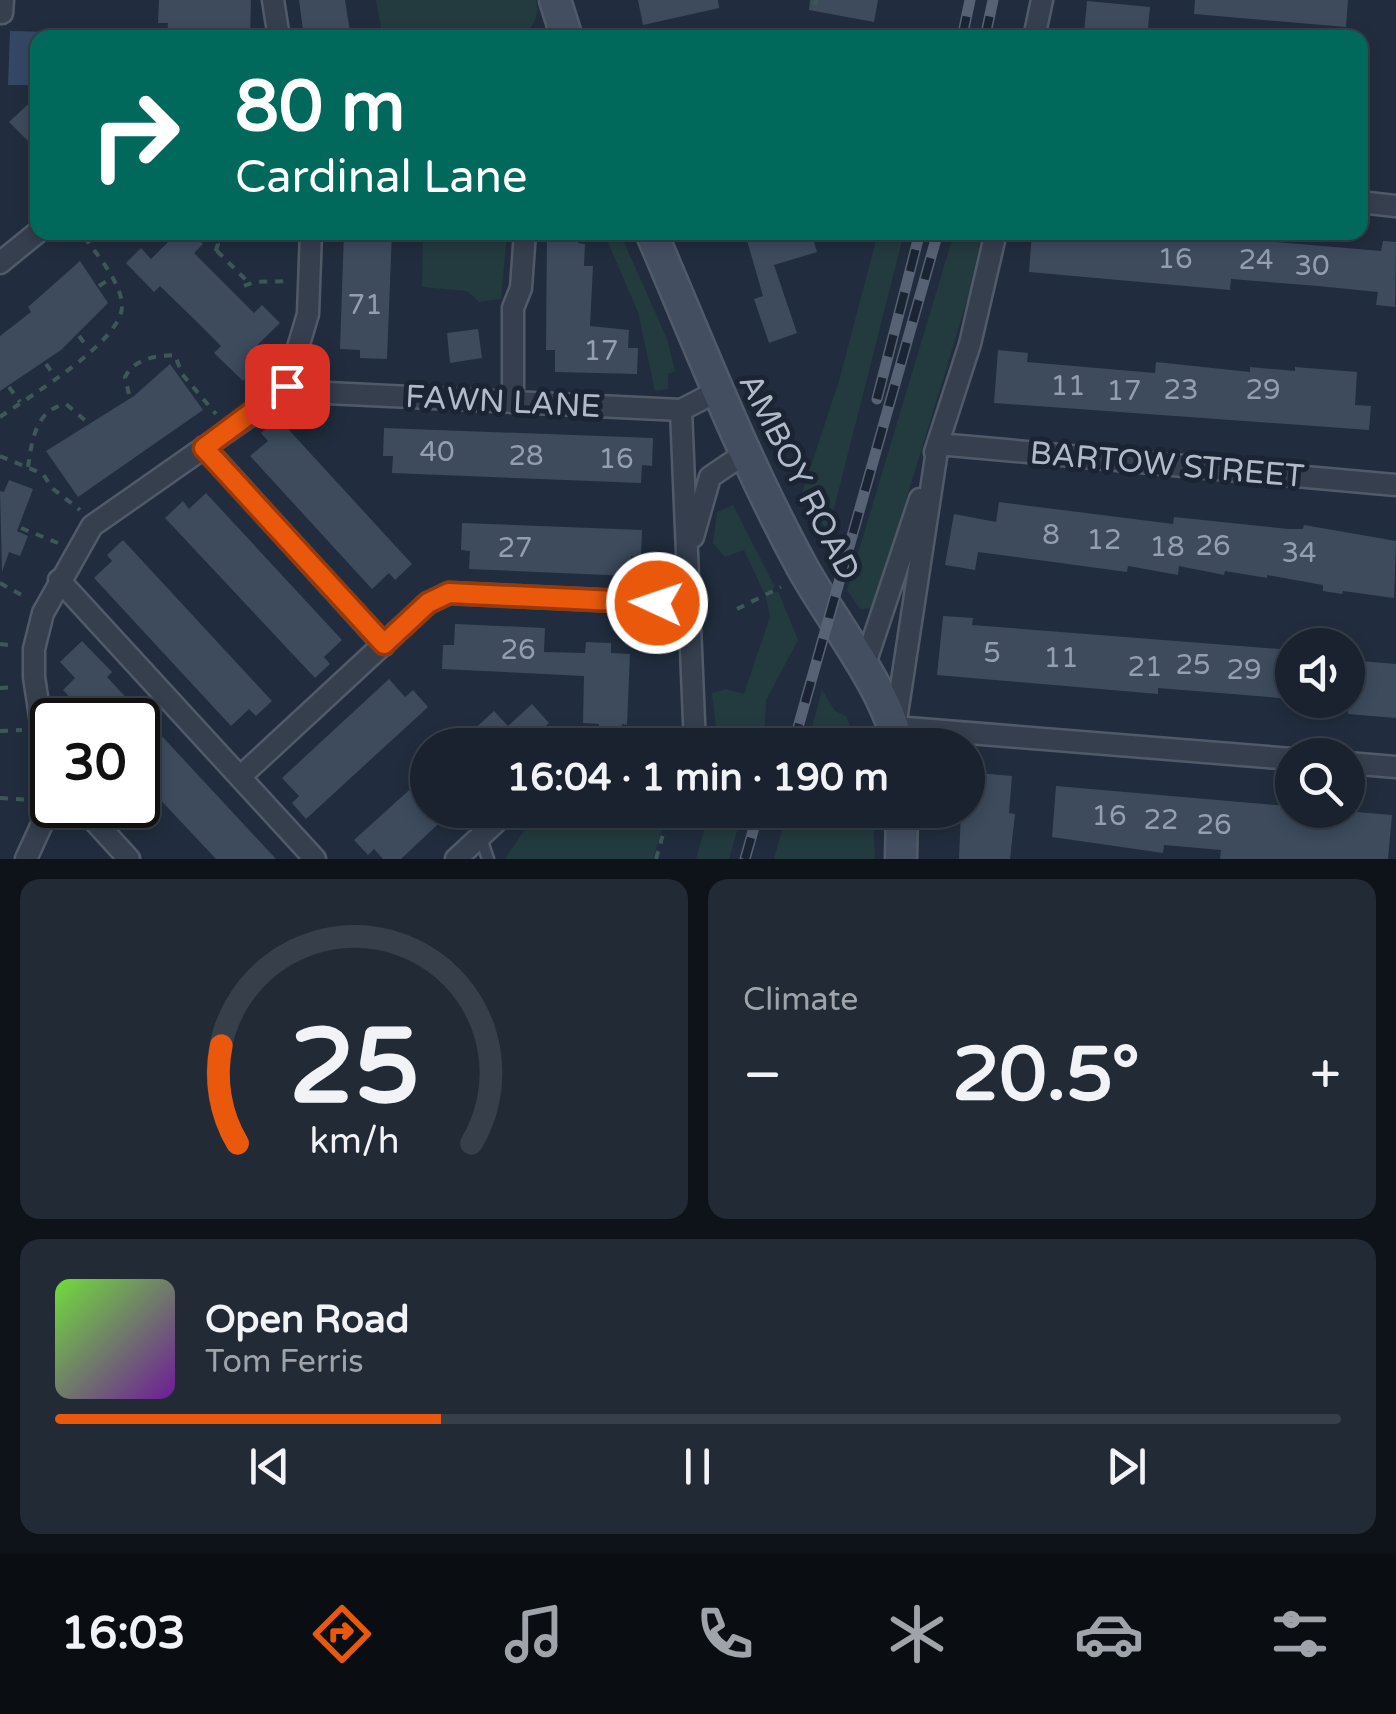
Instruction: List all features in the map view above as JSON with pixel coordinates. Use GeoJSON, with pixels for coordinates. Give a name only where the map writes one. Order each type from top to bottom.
{"type":"FeatureCollection","features":[{"type":"Feature","properties":{"kind":"main road"},"geometry":{"type":"LineString","coordinates":[[556,0],[562,30]]}},
{"type":"Feature","properties":{"kind":"main road","name":"AMBOY ROAD"},"geometry":{"type":"LineString","coordinates":[[654,240],[716,392],[800,564],[892,728]]}},
{"type":"Feature","properties":{"kind":"main road"},"geometry":{"type":"LineString","coordinates":[[901,859],[902,828]]}},
{"type":"Feature","properties":{"kind":"street"},"geometry":{"type":"LineString","coordinates":[[273,0],[277,30]]}},
{"type":"Feature","properties":{"kind":"street"},"geometry":{"type":"LineString","coordinates":[[1036,30],[1042,0]]}},
{"type":"Feature","properties":{"kind":"street"},"geometry":{"type":"LineString","coordinates":[[1368,203],[1396,206]]}},
{"type":"Feature","properties":{"kind":"street"},"geometry":{"type":"LineString","coordinates":[[0,263],[30,239]]}},
{"type":"Feature","properties":{"kind":"street"},"geometry":{"type":"LineString","coordinates":[[36,698],[34,649],[43,613],[59,580],[97,522],[286,391],[308,314],[311,240]]}},
{"type":"Feature","properties":{"kind":"street"},"geometry":{"type":"LineString","coordinates":[[514,402],[513,308],[521,288],[524,240]]}},
{"type":"Feature","properties":{"kind":"street"},"geometry":{"type":"LineString","coordinates":[[862,670],[970,344],[994,240]]}},
{"type":"Feature","properties":{"kind":"street","name":"FAWN LANE"},"geometry":{"type":"LineString","coordinates":[[286,391],[682,410]]}},
{"type":"Feature","properties":{"kind":"street"},"geometry":{"type":"LineString","coordinates":[[694,728],[686,604],[689,554],[682,410],[716,392]]}},
{"type":"Feature","properties":{"kind":"street"},"geometry":{"type":"LineString","coordinates":[[897,728],[938,444]]}},
{"type":"Feature","properties":{"kind":"street","name":"BARTOW STREET"},"geometry":{"type":"LineString","coordinates":[[938,444],[1396,486]]}},
{"type":"Feature","properties":{"kind":"street"},"geometry":{"type":"LineString","coordinates":[[204,448],[384,644]]}},
{"type":"Feature","properties":{"kind":"street"},"geometry":{"type":"LineString","coordinates":[[689,554],[710,477],[747,452]]}},
{"type":"Feature","properties":{"kind":"street"},"geometry":{"type":"LineString","coordinates":[[59,580],[314,859]]}},
{"type":"Feature","properties":{"kind":"street"},"geometry":{"type":"LineString","coordinates":[[240,777],[428,603],[449,593],[686,604]]}},
{"type":"Feature","properties":{"kind":"street"},"geometry":{"type":"LineString","coordinates":[[985,741],[1275,757]]}},
{"type":"Feature","properties":{"kind":"street"},"geometry":{"type":"LineString","coordinates":[[1365,764],[1396,767]]}},
{"type":"Feature","properties":{"kind":"street"},"geometry":{"type":"LineString","coordinates":[[26,859],[37,828]]}},
{"type":"Feature","properties":{"kind":"street"},"geometry":{"type":"LineString","coordinates":[[101,828],[129,859]]}},
{"type":"Feature","properties":{"kind":"street"},"geometry":{"type":"LineString","coordinates":[[456,859],[486,828]]}},
{"type":"Feature","properties":{"kind":"lane"},"geometry":{"type":"LineString","coordinates":[[479,834],[488,859]]}},
{"type":"Feature","properties":{"kind":"path"},"geometry":{"type":"LineString","coordinates":[[0,417],[56,378],[118,321],[122,306],[118,292],[85,240]]}},
{"type":"Feature","properties":{"kind":"path"},"geometry":{"type":"LineString","coordinates":[[145,240],[147,246]]}},
{"type":"Feature","properties":{"kind":"path"},"geometry":{"type":"LineString","coordinates":[[216,240],[216,253],[247,285],[291,282]]}},
{"type":"Feature","properties":{"kind":"path"},"geometry":{"type":"LineString","coordinates":[[99,286],[111,278]]}},
{"type":"Feature","properties":{"kind":"path"},"geometry":{"type":"LineString","coordinates":[[108,298],[118,292]]}},
{"type":"Feature","properties":{"kind":"path"},"geometry":{"type":"LineString","coordinates":[[79,336],[90,350]]}},
{"type":"Feature","properties":{"kind":"path"},"geometry":{"type":"LineString","coordinates":[[128,394],[125,378],[132,366],[148,358],[175,355],[182,374],[206,400]]}},
{"type":"Feature","properties":{"kind":"path"},"geometry":{"type":"LineString","coordinates":[[256,356],[272,368]]}},
{"type":"Feature","properties":{"kind":"path"},"geometry":{"type":"LineString","coordinates":[[46,364],[56,378]]}},
{"type":"Feature","properties":{"kind":"path"},"geometry":{"type":"LineString","coordinates":[[9,387],[20,402]]}},
{"type":"Feature","properties":{"kind":"path"},"geometry":{"type":"LineString","coordinates":[[28,468],[35,432],[48,411],[66,404],[87,422]]}},
{"type":"Feature","properties":{"kind":"path"},"geometry":{"type":"LineString","coordinates":[[0,456],[44,474],[52,488],[83,512]]}},
{"type":"Feature","properties":{"kind":"path"},"geometry":{"type":"LineString","coordinates":[[22,528],[43,535]]}},
{"type":"Feature","properties":{"kind":"path"},"geometry":{"type":"LineString","coordinates":[[0,584],[15,592]]}},
{"type":"Feature","properties":{"kind":"path"},"geometry":{"type":"LineString","coordinates":[[737,609],[780,587]]}},
{"type":"Feature","properties":{"kind":"path"},"geometry":{"type":"LineString","coordinates":[[0,731],[9,732]]}},
{"type":"Feature","properties":{"kind":"path"},"geometry":{"type":"LineString","coordinates":[[0,798],[30,799]]}},
{"type":"Feature","properties":{"kind":"path"},"geometry":{"type":"LineString","coordinates":[[656,859],[665,828]]}},
{"type":"Feature","properties":{"kind":"green space"},"geometry":{"type":"Polygon","coordinates":[[[376,0],[536,0],[536,16],[528,30],[382,30],[376,0]]]}},
{"type":"Feature","properties":{"kind":"green space"},"geometry":{"type":"Polygon","coordinates":[[[423,240],[506,240],[501,299],[479,302],[467,291],[422,287],[423,240]]]}},
{"type":"Feature","properties":{"kind":"green space"},"geometry":{"type":"Polygon","coordinates":[[[607,240],[623,240],[667,339],[675,371],[668,374],[668,389],[655,391],[638,312],[607,240]]]}},
{"type":"Feature","properties":{"kind":"green space"},"geometry":{"type":"Polygon","coordinates":[[[876,240],[902,240],[828,532],[802,493],[839,381],[876,240]]]}},
{"type":"Feature","properties":{"kind":"green space"},"geometry":{"type":"Polygon","coordinates":[[[952,240],[981,240],[983,248],[873,608],[860,609],[847,590],[952,240]]]}},
{"type":"Feature","properties":{"kind":"green space"},"geometry":{"type":"Polygon","coordinates":[[[733,505],[775,587],[764,593],[744,550],[725,557],[713,543],[717,512],[733,505]]]}},
{"type":"Feature","properties":{"kind":"green space"},"geometry":{"type":"Polygon","coordinates":[[[778,591],[798,640],[766,700],[765,728],[716,728],[712,693],[726,689],[744,694],[770,617],[766,597],[778,591]]]}},
{"type":"Feature","properties":{"kind":"green space"},"geometry":{"type":"Polygon","coordinates":[[[822,690],[835,711],[846,716],[851,728],[812,728],[822,690]]]}},
{"type":"Feature","properties":{"kind":"green space"},"geometry":{"type":"Polygon","coordinates":[[[526,828],[662,828],[653,859],[505,859],[526,828]]]}},
{"type":"Feature","properties":{"kind":"green space"},"geometry":{"type":"Polygon","coordinates":[[[705,828],[738,828],[729,859],[696,859],[705,828]]]}},
{"type":"Feature","properties":{"kind":"green space"},"geometry":{"type":"Polygon","coordinates":[[[783,828],[874,828],[875,859],[774,859],[783,828]]]}},
{"type":"Feature","properties":{"kind":"water"},"geometry":{"type":"Polygon","coordinates":[[[10,31],[30,31],[30,85],[8,85],[10,31]]]}},
{"type":"Feature","properties":{"kind":"building"},"geometry":{"type":"Polygon","coordinates":[[[159,0],[251,0],[250,30],[168,30],[168,23],[158,23],[159,0]]]}},
{"type":"Feature","properties":{"kind":"building"},"geometry":{"type":"Polygon","coordinates":[[[299,0],[345,0],[350,30],[303,30],[299,0]]]}},
{"type":"Feature","properties":{"kind":"building"},"geometry":{"type":"Polygon","coordinates":[[[638,0],[718,0],[719,8],[643,25],[638,0]]]}},
{"type":"Feature","properties":{"kind":"building"},"geometry":{"type":"Polygon","coordinates":[[[810,0],[878,0],[874,22],[809,10],[810,0]]]}},
{"type":"Feature","properties":{"kind":"building"},"geometry":{"type":"Polygon","coordinates":[[[1195,0],[1348,0],[1346,27],[1194,14],[1195,0]]]}},
{"type":"Feature","properties":{"kind":"building"},"geometry":{"type":"Polygon","coordinates":[[[1087,1],[1150,7],[1148,30],[1084,30],[1087,1]]]}},
{"type":"Feature","properties":{"kind":"building"},"geometry":{"type":"Polygon","coordinates":[[[30,102],[30,143],[9,122],[30,102]]]}},
{"type":"Feature","properties":{"kind":"building"},"geometry":{"type":"Polygon","coordinates":[[[170,240],[199,240],[203,244],[194,253],[254,313],[262,305],[280,323],[247,355],[258,366],[243,381],[214,353],[221,346],[160,286],[154,292],[126,263],[141,248],[151,259],[170,240]]]}},
{"type":"Feature","properties":{"kind":"building"},"geometry":{"type":"Polygon","coordinates":[[[344,240],[392,240],[387,359],[360,358],[360,350],[340,349],[344,240]]]}},
{"type":"Feature","properties":{"kind":"building"},"geometry":{"type":"Polygon","coordinates":[[[547,240],[578,240],[585,244],[584,266],[593,266],[590,326],[629,330],[628,348],[638,348],[637,374],[555,372],[555,350],[546,350],[547,240]]]}},
{"type":"Feature","properties":{"kind":"building"},"geometry":{"type":"Polygon","coordinates":[[[747,240],[813,240],[817,252],[774,265],[797,333],[769,343],[754,299],[763,296],[747,240]]]}},
{"type":"Feature","properties":{"kind":"building"},"geometry":{"type":"Polygon","coordinates":[[[1031,240],[1251,240],[1381,251],[1383,241],[1396,242],[1395,307],[1376,305],[1378,292],[1318,286],[1231,279],[1230,290],[1029,272],[1031,240]]]}},
{"type":"Feature","properties":{"kind":"building"},"geometry":{"type":"Polygon","coordinates":[[[80,261],[108,303],[61,350],[0,391],[0,336],[31,312],[28,307],[80,261]]]}},
{"type":"Feature","properties":{"kind":"building"},"geometry":{"type":"Polygon","coordinates":[[[478,329],[482,358],[450,363],[447,333],[478,329]]]}},
{"type":"Feature","properties":{"kind":"building"},"geometry":{"type":"Polygon","coordinates":[[[998,350],[1028,353],[1027,362],[1155,373],[1156,362],[1250,372],[1250,367],[1295,371],[1295,367],[1357,372],[1355,405],[1371,406],[1369,430],[994,403],[998,350]]]}},
{"type":"Feature","properties":{"kind":"building"},"geometry":{"type":"Polygon","coordinates":[[[170,364],[203,410],[78,497],[46,451],[134,396],[170,364]]]}},
{"type":"Feature","properties":{"kind":"building"},"geometry":{"type":"Polygon","coordinates":[[[278,418],[412,564],[395,580],[389,573],[372,589],[250,456],[268,441],[261,433],[278,418]]]}},
{"type":"Feature","properties":{"kind":"building"},"geometry":{"type":"Polygon","coordinates":[[[384,428],[653,438],[652,466],[642,465],[641,483],[392,473],[393,456],[383,456],[384,428]]]}},
{"type":"Feature","properties":{"kind":"building"},"geometry":{"type":"Polygon","coordinates":[[[9,480],[33,489],[17,531],[28,536],[20,556],[9,552],[2,572],[0,491],[4,492],[9,480]]]}},
{"type":"Feature","properties":{"kind":"building"},"geometry":{"type":"Polygon","coordinates":[[[206,493],[342,640],[324,657],[330,664],[315,678],[165,518],[183,501],[189,509],[206,493]]]}},
{"type":"Feature","properties":{"kind":"building"},"geometry":{"type":"Polygon","coordinates":[[[999,502],[1173,524],[1174,517],[1288,529],[1303,529],[1304,525],[1396,541],[1394,598],[1323,591],[1323,585],[1267,575],[1225,571],[1224,575],[1179,566],[1178,575],[1128,566],[1127,572],[978,552],[975,570],[945,565],[954,514],[996,522],[999,502]]]}},
{"type":"Feature","properties":{"kind":"building"},"geometry":{"type":"Polygon","coordinates":[[[462,523],[642,530],[641,557],[631,556],[630,576],[469,569],[470,551],[461,550],[462,523]]]}},
{"type":"Feature","properties":{"kind":"building"},"geometry":{"type":"Polygon","coordinates":[[[123,540],[272,701],[256,716],[249,709],[231,726],[94,578],[112,561],[107,555],[123,540]]]}},
{"type":"Feature","properties":{"kind":"building"},"geometry":{"type":"Polygon","coordinates":[[[943,616],[973,618],[972,625],[1275,649],[1275,698],[1158,688],[1158,694],[937,675],[943,616]]]}},
{"type":"Feature","properties":{"kind":"building"},"geometry":{"type":"Polygon","coordinates":[[[455,624],[545,628],[544,652],[585,653],[586,642],[611,643],[611,653],[630,654],[627,725],[599,728],[599,724],[583,723],[584,676],[442,669],[443,645],[454,645],[455,624]]]}},
{"type":"Feature","properties":{"kind":"building"},"geometry":{"type":"Polygon","coordinates":[[[82,641],[112,672],[107,677],[126,698],[70,698],[63,690],[75,678],[60,662],[82,641]]]}},
{"type":"Feature","properties":{"kind":"building"},"geometry":{"type":"Polygon","coordinates":[[[1365,661],[1396,664],[1396,718],[1365,715],[1365,661]]]}},
{"type":"Feature","properties":{"kind":"building"},"geometry":{"type":"Polygon","coordinates":[[[389,679],[405,697],[413,690],[428,707],[306,819],[292,803],[299,796],[282,778],[389,679]]]}},
{"type":"Feature","properties":{"kind":"building"},"geometry":{"type":"Polygon","coordinates":[[[532,704],[549,723],[544,728],[476,728],[494,711],[508,726],[532,704]]]}},
{"type":"Feature","properties":{"kind":"building"},"geometry":{"type":"Polygon","coordinates":[[[160,734],[276,859],[216,859],[160,799],[160,734]]]}},
{"type":"Feature","properties":{"kind":"building"},"geometry":{"type":"Polygon","coordinates":[[[985,774],[1012,776],[1009,813],[1015,814],[1010,859],[959,859],[960,828],[985,828],[985,774]]]}},
{"type":"Feature","properties":{"kind":"building"},"geometry":{"type":"Polygon","coordinates":[[[1056,786],[1275,805],[1275,828],[1365,828],[1365,813],[1392,815],[1388,859],[1220,859],[1221,850],[1164,845],[1163,853],[1052,837],[1056,786]]]}},
{"type":"Feature","properties":{"kind":"building"},"geometry":{"type":"Polygon","coordinates":[[[410,789],[410,828],[434,828],[401,859],[383,859],[374,849],[368,855],[354,840],[410,789]]]}},
{"type":"Feature","properties":{"kind":"railway"},"geometry":{"type":"LineString","coordinates":[[964,30],[970,0]]}},
{"type":"Feature","properties":{"kind":"railway"},"geometry":{"type":"LineString","coordinates":[[987,30],[993,0]]}},
{"type":"Feature","properties":{"kind":"railway"},"geometry":{"type":"LineString","coordinates":[[877,399],[918,240]]}},
{"type":"Feature","properties":{"kind":"railway"},"geometry":{"type":"LineString","coordinates":[[798,728],[936,240]]}},
{"type":"Feature","properties":{"kind":"railway"},"geometry":{"type":"LineString","coordinates":[[745,859],[754,828]]}},
{"type":"Feature","properties":{"kind":"route"},"geometry":{"type":"LineString","coordinates":[[287,386],[286,391],[204,448],[384,644],[428,603],[449,593],[657,603]]}}]}
